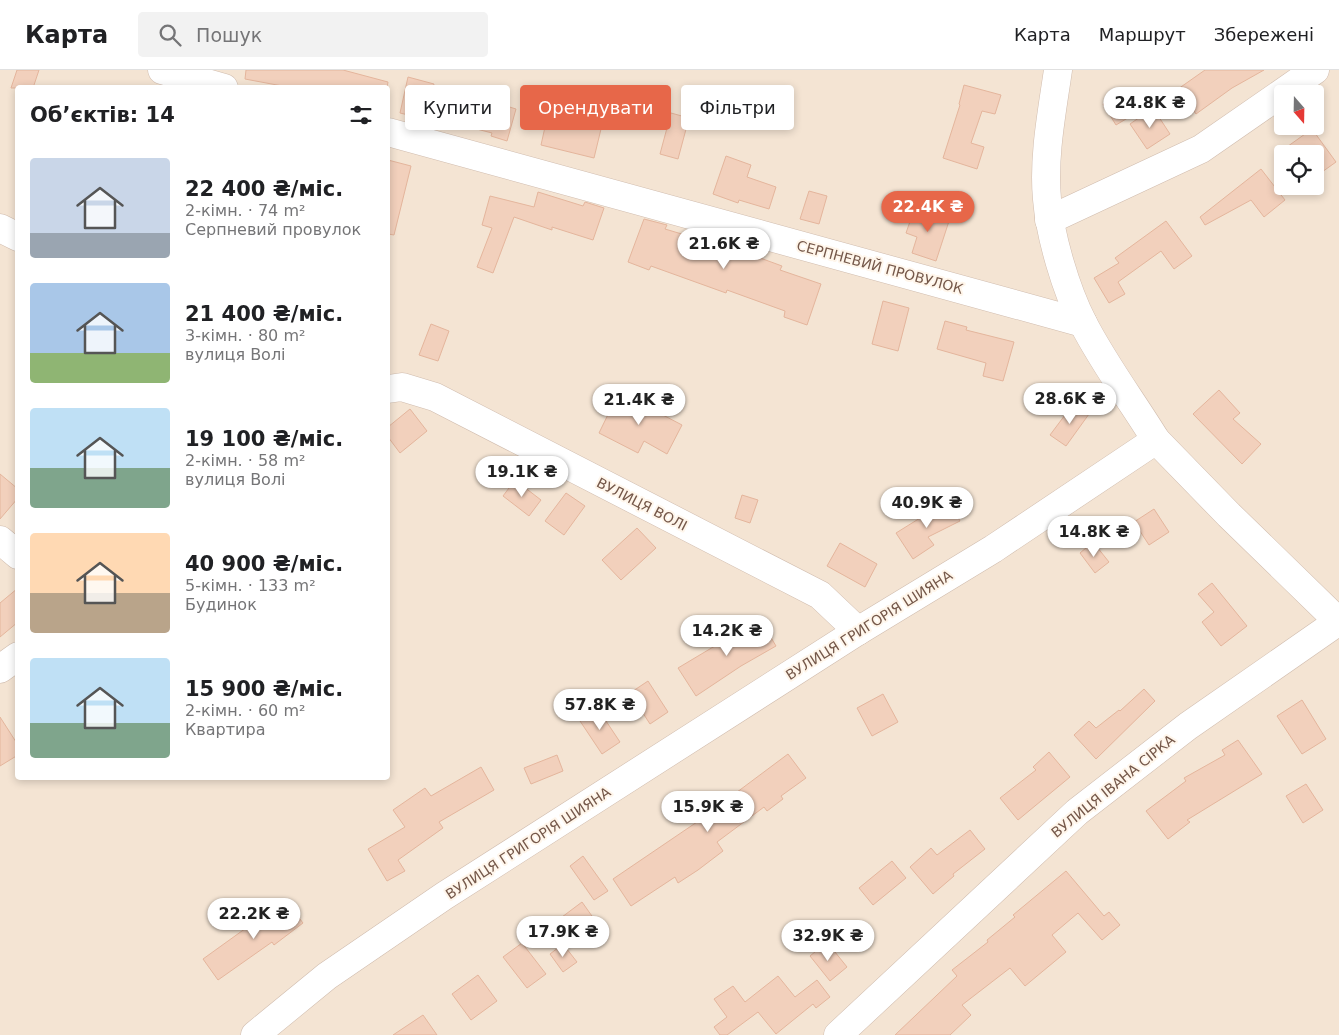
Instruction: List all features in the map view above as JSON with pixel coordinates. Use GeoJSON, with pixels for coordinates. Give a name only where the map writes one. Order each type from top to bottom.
{"type":"FeatureCollection","features":[{"type":"Feature","properties":{"kind":"street"},"geometry":{"type":"LineString","coordinates":[[162,70],[214,85]]}},
{"type":"Feature","properties":{"kind":"street"},"geometry":{"type":"LineString","coordinates":[[1058,70],[1051,115],[1047,166],[1049,220],[1064,274],[1083,323],[1156,440],[1229,515],[1339,621]]}},
{"type":"Feature","properties":{"kind":"street"},"geometry":{"type":"LineString","coordinates":[[1049,220],[1202,149],[1315,70]]}},
{"type":"Feature","properties":{"kind":"street","name":"СЕРПНЕВИЙ ПРОВУЛОК"},"geometry":{"type":"LineString","coordinates":[[390,133],[1083,323]]}},
{"type":"Feature","properties":{"kind":"street"},"geometry":{"type":"LineString","coordinates":[[0,228],[15,236]]}},
{"type":"Feature","properties":{"kind":"street","name":"ВУЛИЦЯ ВОЛІ"},"geometry":{"type":"LineString","coordinates":[[390,389],[402,387],[443,401],[820,596],[858,631]]}},
{"type":"Feature","properties":{"kind":"street","name":"ВУЛИЦЯ ГРИГОРІЯ ШИЯНА"},"geometry":{"type":"LineString","coordinates":[[255,1035],[327,976],[444,896],[858,631],[993,549],[1156,440]]}},
{"type":"Feature","properties":{"kind":"street"},"geometry":{"type":"LineString","coordinates":[[0,540],[15,552]]}},
{"type":"Feature","properties":{"kind":"street","name":"ВУЛИЦЯ ІВАНА СІРКА"},"geometry":{"type":"LineString","coordinates":[[838,1035],[1076,812],[1188,726],[1339,621]]}},
{"type":"Feature","properties":{"kind":"street"},"geometry":{"type":"LineString","coordinates":[[0,669],[15,658]]}},
{"type":"Feature","properties":{"kind":"shaded area"},"geometry":{"type":"Polygon","coordinates":[[[0,70],[1339,70],[1339,1035],[0,1035],[0,70]]]}},
{"type":"Feature","properties":{"kind":"building"},"geometry":{"type":"Polygon","coordinates":[[[17,70],[39,70],[34,85],[15,85],[15,88],[11,88],[17,70]]]}},
{"type":"Feature","properties":{"kind":"building"},"geometry":{"type":"Polygon","coordinates":[[[246,70],[343,70],[388,82],[388,85],[277,85],[245,79],[246,70]]]}},
{"type":"Feature","properties":{"kind":"building"},"geometry":{"type":"Polygon","coordinates":[[[1205,70],[1264,70],[1232,88],[1196,114],[1178,89],[1205,70]]]}},
{"type":"Feature","properties":{"kind":"building"},"geometry":{"type":"Polygon","coordinates":[[[408,77],[434,84],[434,85],[406,85],[408,77]]]}},
{"type":"Feature","properties":{"kind":"building"},"geometry":{"type":"Polygon","coordinates":[[[964,85],[1001,95],[995,114],[982,111],[971,143],[984,147],[977,169],[943,158],[960,105],[964,85]]]}},
{"type":"Feature","properties":{"kind":"building"},"geometry":{"type":"Polygon","coordinates":[[[405,90],[405,114],[400,113],[405,90]]]}},
{"type":"Feature","properties":{"kind":"building"},"geometry":{"type":"Polygon","coordinates":[[[1123,92],[1136,113],[1116,125],[1103,104],[1123,92]]]}},
{"type":"Feature","properties":{"kind":"building"},"geometry":{"type":"Polygon","coordinates":[[[510,107],[516,109],[507,141],[491,136],[492,133],[480,130],[510,130],[510,107]]]}},
{"type":"Feature","properties":{"kind":"building"},"geometry":{"type":"Polygon","coordinates":[[[1153,108],[1170,134],[1147,149],[1130,124],[1153,108]]]}},
{"type":"Feature","properties":{"kind":"building"},"geometry":{"type":"Polygon","coordinates":[[[671,113],[681,116],[681,130],[686,130],[678,159],[660,154],[666,130],[671,130],[671,113]]]}},
{"type":"Feature","properties":{"kind":"building"},"geometry":{"type":"Polygon","coordinates":[[[544,130],[601,130],[594,158],[541,145],[544,130]]]}},
{"type":"Feature","properties":{"kind":"building"},"geometry":{"type":"Polygon","coordinates":[[[1304,135],[1316,135],[1324,145],[1290,145],[1304,135]]]}},
{"type":"Feature","properties":{"kind":"building"},"geometry":{"type":"Polygon","coordinates":[[[1324,146],[1336,162],[1324,171],[1324,146]]]}},
{"type":"Feature","properties":{"kind":"building"},"geometry":{"type":"Polygon","coordinates":[[[726,156],[751,165],[747,177],[776,187],[769,209],[739,200],[738,203],[713,194],[726,156]]]}},
{"type":"Feature","properties":{"kind":"building"},"geometry":{"type":"Polygon","coordinates":[[[390,161],[411,166],[394,235],[390,234],[390,161]]]}},
{"type":"Feature","properties":{"kind":"building"},"geometry":{"type":"Polygon","coordinates":[[[1261,169],[1274,186],[1274,195],[1281,195],[1285,200],[1264,217],[1251,200],[1205,225],[1200,217],[1261,169]]]}},
{"type":"Feature","properties":{"kind":"building"},"geometry":{"type":"Polygon","coordinates":[[[809,191],[827,196],[819,224],[800,219],[809,191]]]}},
{"type":"Feature","properties":{"kind":"building"},"geometry":{"type":"Polygon","coordinates":[[[538,192],[583,206],[585,202],[604,208],[593,240],[552,227],[552,230],[514,217],[493,273],[477,267],[492,228],[482,225],[490,196],[534,207],[538,192]]]}},
{"type":"Feature","properties":{"kind":"building"},"geometry":{"type":"Polygon","coordinates":[[[915,207],[950,218],[936,261],[912,253],[917,237],[906,233],[915,207]]]}},
{"type":"Feature","properties":{"kind":"building"},"geometry":{"type":"Polygon","coordinates":[[[644,219],[667,225],[665,229],[782,266],[780,270],[821,284],[807,325],[784,317],[785,311],[727,290],[726,293],[651,266],[649,270],[628,262],[644,219]]]}},
{"type":"Feature","properties":{"kind":"building"},"geometry":{"type":"Polygon","coordinates":[[[1166,221],[1192,256],[1174,269],[1161,251],[1118,282],[1125,294],[1109,303],[1094,278],[1119,263],[1115,258],[1166,221]]]}},
{"type":"Feature","properties":{"kind":"building"},"geometry":{"type":"Polygon","coordinates":[[[883,301],[909,308],[898,351],[872,344],[883,301]]]}},
{"type":"Feature","properties":{"kind":"building"},"geometry":{"type":"Polygon","coordinates":[[[945,321],[967,327],[966,330],[1014,342],[1003,381],[983,376],[986,363],[937,349],[945,321]]]}},
{"type":"Feature","properties":{"kind":"building"},"geometry":{"type":"Polygon","coordinates":[[[431,324],[449,331],[438,361],[419,355],[431,324]]]}},
{"type":"Feature","properties":{"kind":"building"},"geometry":{"type":"Polygon","coordinates":[[[1219,390],[1240,413],[1233,419],[1261,444],[1242,464],[1193,414],[1219,390]]]}},
{"type":"Feature","properties":{"kind":"building"},"geometry":{"type":"Polygon","coordinates":[[[619,392],[682,425],[667,454],[644,441],[638,453],[599,433],[619,392]]]}},
{"type":"Feature","properties":{"kind":"building"},"geometry":{"type":"Polygon","coordinates":[[[1074,403],[1089,414],[1066,446],[1050,435],[1074,403]]]}},
{"type":"Feature","properties":{"kind":"building"},"geometry":{"type":"Polygon","coordinates":[[[410,409],[427,431],[400,453],[390,440],[390,425],[410,409]]]}},
{"type":"Feature","properties":{"kind":"building"},"geometry":{"type":"Polygon","coordinates":[[[0,474],[15,486],[15,502],[0,519],[0,474]]]}},
{"type":"Feature","properties":{"kind":"building"},"geometry":{"type":"Polygon","coordinates":[[[515,480],[541,500],[529,516],[503,496],[515,480]]]}},
{"type":"Feature","properties":{"kind":"building"},"geometry":{"type":"Polygon","coordinates":[[[566,493],[585,506],[564,535],[545,521],[566,493]]]}},
{"type":"Feature","properties":{"kind":"building"},"geometry":{"type":"Polygon","coordinates":[[[742,495],[758,500],[750,523],[735,518],[742,495]]]}},
{"type":"Feature","properties":{"kind":"building"},"geometry":{"type":"Polygon","coordinates":[[[949,500],[960,521],[928,537],[934,545],[913,559],[896,533],[949,500]]]}},
{"type":"Feature","properties":{"kind":"building"},"geometry":{"type":"Polygon","coordinates":[[[1154,509],[1169,532],[1149,545],[1134,522],[1154,509]]]}},
{"type":"Feature","properties":{"kind":"building"},"geometry":{"type":"Polygon","coordinates":[[[637,528],[656,548],[621,580],[602,560],[637,528]]]}},
{"type":"Feature","properties":{"kind":"building"},"geometry":{"type":"Polygon","coordinates":[[[1093,542],[1109,562],[1095,573],[1080,553],[1093,542]]]}},
{"type":"Feature","properties":{"kind":"building"},"geometry":{"type":"Polygon","coordinates":[[[840,543],[877,564],[865,587],[827,566],[840,543]]]}},
{"type":"Feature","properties":{"kind":"building"},"geometry":{"type":"Polygon","coordinates":[[[1212,583],[1247,626],[1221,646],[1202,622],[1214,612],[1198,594],[1212,583]]]}},
{"type":"Feature","properties":{"kind":"building"},"geometry":{"type":"Polygon","coordinates":[[[15,590],[15,624],[0,637],[0,603],[15,590]]]}},
{"type":"Feature","properties":{"kind":"building"},"geometry":{"type":"Polygon","coordinates":[[[760,619],[776,646],[741,666],[696,696],[678,668],[760,619]]]}},
{"type":"Feature","properties":{"kind":"building"},"geometry":{"type":"Polygon","coordinates":[[[648,681],[668,712],[650,724],[630,693],[648,681]]]}},
{"type":"Feature","properties":{"kind":"building"},"geometry":{"type":"Polygon","coordinates":[[[1144,689],[1155,701],[1096,759],[1074,735],[1089,721],[1096,728],[1120,711],[1144,689]]]}},
{"type":"Feature","properties":{"kind":"building"},"geometry":{"type":"Polygon","coordinates":[[[883,694],[898,722],[872,736],[857,708],[883,694]]]}},
{"type":"Feature","properties":{"kind":"building"},"geometry":{"type":"Polygon","coordinates":[[[1302,700],[1326,739],[1302,754],[1277,716],[1302,700]]]}},
{"type":"Feature","properties":{"kind":"building"},"geometry":{"type":"Polygon","coordinates":[[[598,709],[620,742],[602,754],[580,721],[598,709]]]}},
{"type":"Feature","properties":{"kind":"building"},"geometry":{"type":"Polygon","coordinates":[[[0,717],[15,740],[15,757],[0,766],[0,717]]]}},
{"type":"Feature","properties":{"kind":"building"},"geometry":{"type":"Polygon","coordinates":[[[1238,740],[1262,774],[1187,820],[1190,822],[1168,839],[1146,811],[1186,781],[1184,778],[1225,755],[1222,750],[1238,740]]]}},
{"type":"Feature","properties":{"kind":"building"},"geometry":{"type":"Polygon","coordinates":[[[1049,752],[1070,777],[1018,820],[1000,798],[1036,770],[1033,767],[1049,752]]]}},
{"type":"Feature","properties":{"kind":"building"},"geometry":{"type":"Polygon","coordinates":[[[788,754],[806,778],[781,796],[783,799],[767,811],[764,807],[717,842],[723,851],[698,870],[678,883],[675,877],[631,906],[613,879],[697,822],[788,754]]]}},
{"type":"Feature","properties":{"kind":"building"},"geometry":{"type":"Polygon","coordinates":[[[557,755],[563,771],[531,784],[524,768],[557,755]]]}},
{"type":"Feature","properties":{"kind":"building"},"geometry":{"type":"Polygon","coordinates":[[[481,767],[494,790],[439,822],[443,828],[398,860],[405,871],[387,881],[368,849],[405,827],[393,810],[425,788],[431,796],[481,767]]]}},
{"type":"Feature","properties":{"kind":"building"},"geometry":{"type":"Polygon","coordinates":[[[1306,784],[1323,810],[1303,823],[1286,796],[1306,784]]]}},
{"type":"Feature","properties":{"kind":"building"},"geometry":{"type":"Polygon","coordinates":[[[970,830],[985,849],[953,874],[954,876],[933,894],[910,867],[931,848],[937,855],[970,830]]]}},
{"type":"Feature","properties":{"kind":"building"},"geometry":{"type":"Polygon","coordinates":[[[583,856],[608,891],[594,900],[570,866],[583,856]]]}},
{"type":"Feature","properties":{"kind":"building"},"geometry":{"type":"Polygon","coordinates":[[[892,861],[906,878],[873,905],[859,888],[892,861]]]}},
{"type":"Feature","properties":{"kind":"building"},"geometry":{"type":"Polygon","coordinates":[[[1066,871],[1104,916],[1109,912],[1120,925],[1102,940],[1078,913],[1052,935],[1066,952],[1025,986],[1010,968],[962,1005],[971,1015],[950,1035],[895,1035],[957,976],[952,970],[988,942],[987,940],[1015,917],[1013,915],[1066,871]]]}},
{"type":"Feature","properties":{"kind":"building"},"geometry":{"type":"Polygon","coordinates":[[[285,900],[303,923],[274,945],[272,942],[218,980],[203,959],[285,900]]]}},
{"type":"Feature","properties":{"kind":"building"},"geometry":{"type":"Polygon","coordinates":[[[582,902],[604,933],[583,947],[562,917],[582,902]]]}},
{"type":"Feature","properties":{"kind":"building"},"geometry":{"type":"Polygon","coordinates":[[[827,942],[847,967],[830,981],[810,956],[827,942]]]}},
{"type":"Feature","properties":{"kind":"building"},"geometry":{"type":"Polygon","coordinates":[[[522,943],[546,974],[527,988],[503,957],[522,943]]]}},
{"type":"Feature","properties":{"kind":"building"},"geometry":{"type":"Polygon","coordinates":[[[563,944],[577,962],[563,972],[550,954],[563,944]]]}},
{"type":"Feature","properties":{"kind":"building"},"geometry":{"type":"Polygon","coordinates":[[[478,975],[497,1001],[471,1020],[452,994],[478,975]]]}},
{"type":"Feature","properties":{"kind":"building"},"geometry":{"type":"Polygon","coordinates":[[[778,976],[795,997],[817,980],[830,997],[816,1008],[813,1004],[776,1034],[758,1012],[727,1035],[720,1035],[714,1027],[727,1017],[714,999],[733,986],[745,1002],[778,976]]]}},
{"type":"Feature","properties":{"kind":"building"},"geometry":{"type":"Polygon","coordinates":[[[423,1015],[437,1035],[393,1035],[423,1015]]]}}]}
